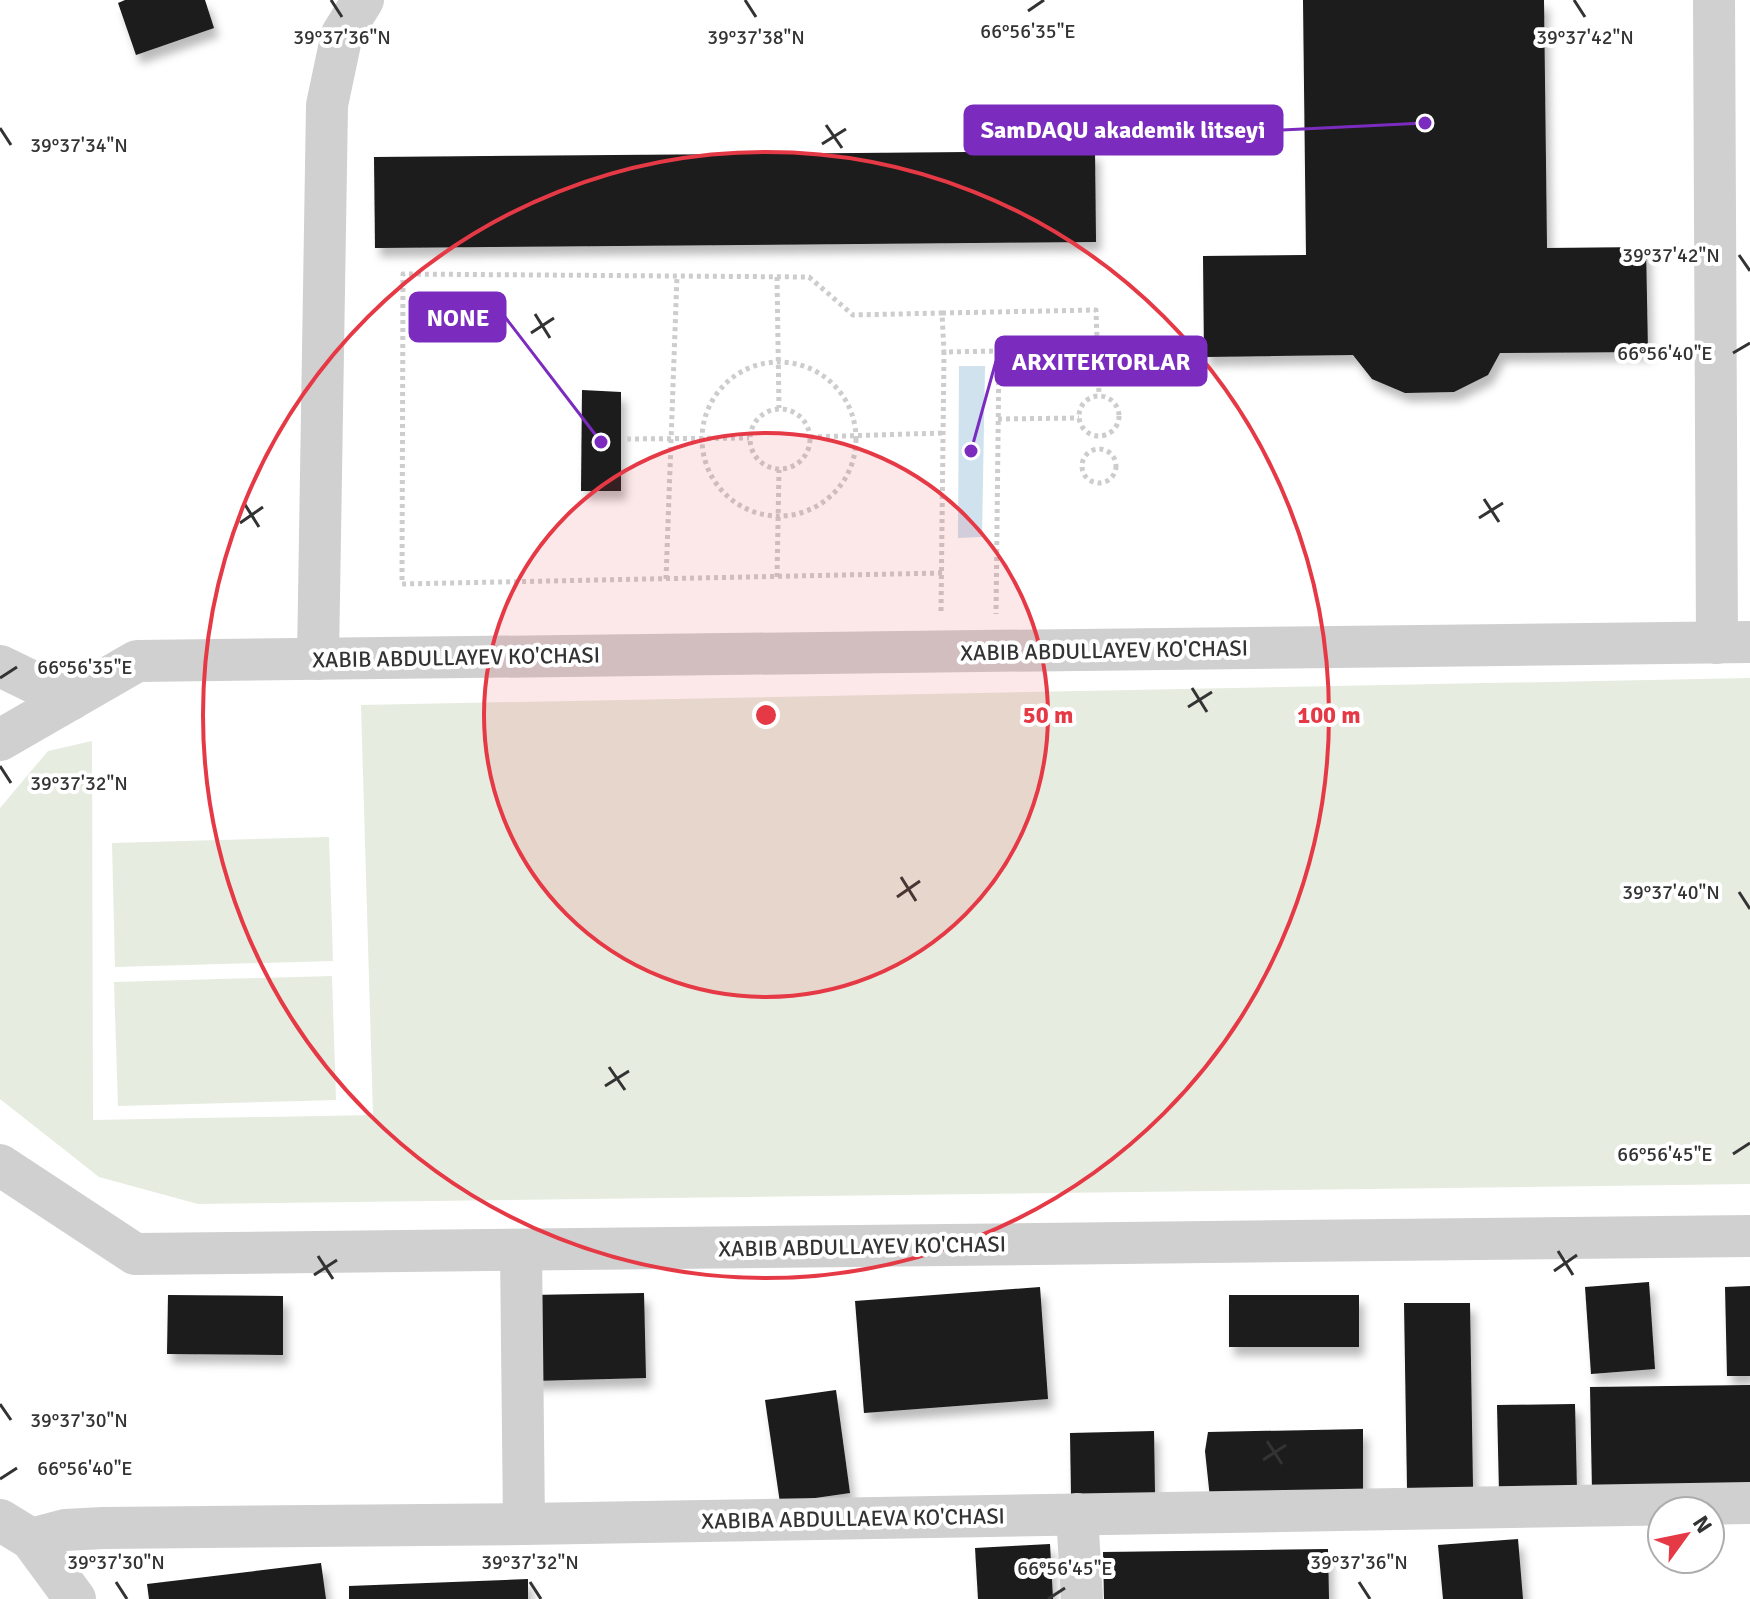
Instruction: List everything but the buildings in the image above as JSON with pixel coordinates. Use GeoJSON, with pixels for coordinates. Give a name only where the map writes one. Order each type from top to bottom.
{"type":"FeatureCollection","features":[{"type":"Feature","properties":{"kind":"street"},"geometry":{"type":"LineString","coordinates":[[318,659],[327,105],[342,34],[363,0]]}},
{"type":"Feature","properties":{"kind":"street"},"geometry":{"type":"LineString","coordinates":[[1714,0],[1734,642]]}},
{"type":"Feature","properties":{"kind":"street","name":"XABIB ABDULLAYEV KO'CHASI"},"geometry":{"type":"LineString","coordinates":[[0,740],[137,661],[1734,642]]}},
{"type":"Feature","properties":{"kind":"street"},"geometry":{"type":"LineString","coordinates":[[0,666],[70,700]]}},
{"type":"Feature","properties":{"kind":"street","name":"XABIB ABDULLAYEV KO'CHASI"},"geometry":{"type":"LineString","coordinates":[[9,1181],[135,1254],[1750,1236]]}},
{"type":"Feature","properties":{"kind":"street"},"geometry":{"type":"LineString","coordinates":[[521,1250],[524,1524]]}},
{"type":"Feature","properties":{"kind":"street","name":"XABIBA ABDULLAEVA KO'CHASI"},"geometry":{"type":"LineString","coordinates":[[15,1530],[1750,1503]]}},
{"type":"Feature","properties":{"kind":"street"},"geometry":{"type":"LineString","coordinates":[[1077,1514],[1082,1599]]}},
{"type":"Feature","properties":{"kind":"street","name":"XABIBA ABDULLAEVA KO'CHASI"},"geometry":{"type":"LineString","coordinates":[[15,1530],[75,1599]]}},
{"type":"Feature","properties":{"kind":"path"},"geometry":{"type":"LineString","coordinates":[[942,573],[402,584],[403,274],[809,277],[853,315],[1096,310],[1099,395]]}},
{"type":"Feature","properties":{"kind":"path"},"geometry":{"type":"LineString","coordinates":[[666,579],[677,276]]}},
{"type":"Feature","properties":{"kind":"path"},"geometry":{"type":"LineString","coordinates":[[777,277],[779,408]]}},
{"type":"Feature","properties":{"kind":"path"},"geometry":{"type":"LineString","coordinates":[[941,652],[942,313]]}},
{"type":"Feature","properties":{"kind":"path"},"geometry":{"type":"LineString","coordinates":[[944,352],[999,351],[995,651]]}},
{"type":"Feature","properties":{"kind":"path"},"geometry":{"type":"LineString","coordinates":[[766,362],[793,362],[818,371],[838,388],[852,411],[857,437],[854,462],[843,484],[826,502],[804,513],[779,517],[754,513],[733,501],[716,482],[705,461],[701,439],[707,410],[721,387],[741,371],[766,362]]}},
{"type":"Feature","properties":{"kind":"path"},"geometry":{"type":"LineString","coordinates":[[1099,395],[1116,404],[1120,417],[1110,434],[1096,436],[1085,430],[1079,411],[1087,399],[1099,395]]}},
{"type":"Feature","properties":{"kind":"path"},"geometry":{"type":"LineString","coordinates":[[779,408],[804,420],[810,437],[809,447],[798,464],[779,469],[761,463],[749,438],[756,420],[779,408]]}},
{"type":"Feature","properties":{"kind":"path"},"geometry":{"type":"LineString","coordinates":[[998,419],[1079,418]]}},
{"type":"Feature","properties":{"kind":"path"},"geometry":{"type":"LineString","coordinates":[[810,437],[943,433]]}},
{"type":"Feature","properties":{"kind":"path"},"geometry":{"type":"LineString","coordinates":[[1096,436],[1096,449]]}},
{"type":"Feature","properties":{"kind":"path"},"geometry":{"type":"LineString","coordinates":[[627,439],[749,438]]}},
{"type":"Feature","properties":{"kind":"path"},"geometry":{"type":"LineString","coordinates":[[1096,449],[1107,451],[1116,464],[1110,479],[1100,483],[1086,477],[1083,467],[1086,455],[1096,449]]}},
{"type":"Feature","properties":{"kind":"path"},"geometry":{"type":"LineString","coordinates":[[777,577],[779,469]]}},
{"type":"Feature","properties":{"kind":"shaded area"},"geometry":{"type":"Polygon","coordinates":[[[1750,678],[1750,1184],[198,1204],[99,1177],[0,1099],[0,808],[48,751],[92,741],[93,1120],[373,1115],[361,705],[1750,678]]]}},
{"type":"Feature","properties":{"kind":"shaded area"},"geometry":{"type":"Polygon","coordinates":[[[329,837],[333,961],[115,967],[112,843],[329,837]]]}},
{"type":"Feature","properties":{"kind":"shaded area"},"geometry":{"type":"Polygon","coordinates":[[[332,976],[336,1100],[118,1106],[114,982],[332,976]]]}},
{"type":"Feature","properties":{"kind":"water"},"geometry":{"type":"Polygon","coordinates":[[[959,366],[985,366],[982,537],[958,538],[959,366]]]}},
{"type":"Feature","properties":{"kind":"place","name":"SamDAQU akademik litseyi"},"geometry":{"type":"Point","coordinates":[1425,123]}},
{"type":"Feature","properties":{"kind":"place","name":"NONE"},"geometry":{"type":"Point","coordinates":[601,442]}},
{"type":"Feature","properties":{"kind":"place","name":"ARXITEKTORLAR"},"geometry":{"type":"Point","coordinates":[971,451]}}]}
